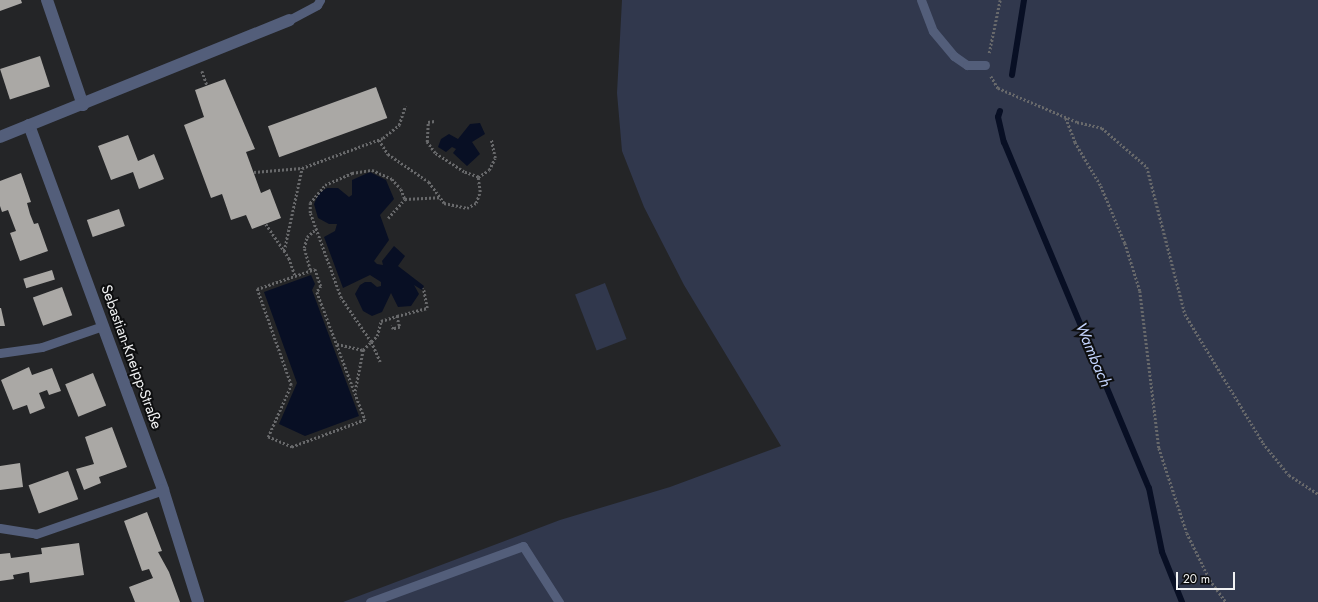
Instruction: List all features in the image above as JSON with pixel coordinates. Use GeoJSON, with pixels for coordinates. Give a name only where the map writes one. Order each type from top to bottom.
{"type":"FeatureCollection","features":[{"type":"Feature","properties":{"kind":"street"},"geometry":{"type":"LineString","coordinates":[[47,0],[83,105]]}},
{"type":"Feature","properties":{"kind":"street"},"geometry":{"type":"LineString","coordinates":[[0,137],[83,105],[289,20]]}},
{"type":"Feature","properties":{"kind":"street","name":"Sebastian-Kneipp-Straße"},"geometry":{"type":"LineString","coordinates":[[29,125],[163,490],[198,602]]}},
{"type":"Feature","properties":{"kind":"lane"},"geometry":{"type":"LineString","coordinates":[[289,20],[317,5],[320,0]]}},
{"type":"Feature","properties":{"kind":"lane"},"geometry":{"type":"LineString","coordinates":[[921,0],[933,31],[954,56],[967,65],[986,65]]}},
{"type":"Feature","properties":{"kind":"lane"},"geometry":{"type":"LineString","coordinates":[[0,353],[42,347],[103,326]]}},
{"type":"Feature","properties":{"kind":"lane"},"geometry":{"type":"LineString","coordinates":[[0,528],[36,534],[163,490]]}},
{"type":"Feature","properties":{"kind":"lane"},"geometry":{"type":"LineString","coordinates":[[370,602],[523,546],[559,602]]}},
{"type":"Feature","properties":{"kind":"path"},"geometry":{"type":"LineString","coordinates":[[1000,0],[986,65],[998,88],[1066,117],[1102,128],[1147,167],[1185,314],[1263,443],[1288,475],[1318,494]]}},
{"type":"Feature","properties":{"kind":"path"},"geometry":{"type":"LineString","coordinates":[[254,172],[302,168],[379,140],[399,125],[405,106]]}},
{"type":"Feature","properties":{"kind":"path"},"geometry":{"type":"LineString","coordinates":[[1066,117],[1075,142],[1101,186],[1125,243],[1140,291],[1159,448],[1187,533],[1210,580],[1226,602]]}},
{"type":"Feature","properties":{"kind":"path"},"geometry":{"type":"LineString","coordinates":[[434,121],[428,122],[427,142],[435,153],[464,172],[478,177]]}},
{"type":"Feature","properties":{"kind":"path"},"geometry":{"type":"LineString","coordinates":[[478,177],[489,170],[495,158],[491,139]]}},
{"type":"Feature","properties":{"kind":"path"},"geometry":{"type":"LineString","coordinates":[[379,140],[392,158],[422,176],[444,203],[467,208],[476,203],[480,192],[478,177]]}},
{"type":"Feature","properties":{"kind":"path"},"geometry":{"type":"LineString","coordinates":[[284,251],[302,168]]}},
{"type":"Feature","properties":{"kind":"path"},"geometry":{"type":"LineString","coordinates":[[380,362],[371,342],[344,305],[310,213],[310,203],[324,185],[352,173],[372,170],[392,179],[401,189],[405,198]]}},
{"type":"Feature","properties":{"kind":"path"},"geometry":{"type":"LineString","coordinates":[[388,218],[405,198],[440,197]]}},
{"type":"Feature","properties":{"kind":"path"},"geometry":{"type":"LineString","coordinates":[[266,224],[284,251],[295,276]]}},
{"type":"Feature","properties":{"kind":"path"},"geometry":{"type":"LineString","coordinates":[[310,270],[304,248],[307,237],[316,229]]}},
{"type":"Feature","properties":{"kind":"path"},"geometry":{"type":"LineString","coordinates":[[315,269],[321,286],[317,292],[365,420],[292,448],[268,437],[292,385],[257,290],[295,276],[315,269]]}},
{"type":"Feature","properties":{"kind":"path"},"geometry":{"type":"LineString","coordinates":[[354,391],[364,350],[377,336],[381,321],[427,308],[423,288]]}},
{"type":"Feature","properties":{"kind":"path"},"geometry":{"type":"LineString","coordinates":[[391,325],[393,329],[400,327],[397,316]]}},
{"type":"Feature","properties":{"kind":"path"},"geometry":{"type":"LineString","coordinates":[[337,344],[364,350]]}},
{"type":"Feature","properties":{"kind":"shaded area"},"geometry":{"type":"Polygon","coordinates":[[[622,0],[1318,0],[1318,602],[343,602],[560,520],[670,487],[781,446],[684,285],[644,207],[622,151],[617,93],[622,0]]]}},
{"type":"Feature","properties":{"kind":"shaded area"},"geometry":{"type":"Polygon","coordinates":[[[480,123],[485,134],[472,142],[480,154],[467,166],[453,153],[456,149],[452,147],[446,152],[438,147],[441,139],[449,134],[458,139],[470,124],[480,123]]]}},
{"type":"Feature","properties":{"kind":"shaded area"},"geometry":{"type":"Polygon","coordinates":[[[370,172],[386,180],[394,199],[380,215],[389,240],[374,261],[377,264],[383,265],[382,261],[394,246],[405,256],[398,266],[424,286],[422,290],[414,285],[419,294],[411,306],[398,307],[391,293],[382,312],[372,316],[363,311],[355,294],[360,285],[365,282],[371,282],[377,287],[381,286],[381,282],[370,275],[343,288],[324,237],[335,231],[337,224],[329,224],[318,218],[314,204],[319,193],[327,188],[338,188],[349,197],[352,195],[352,180],[370,172]]]}},
{"type":"Feature","properties":{"kind":"shaded area"},"geometry":{"type":"Polygon","coordinates":[[[311,275],[315,284],[312,290],[359,416],[305,436],[279,424],[297,383],[264,292],[311,275]]]}},
{"type":"Feature","properties":{"kind":"shaded area"},"geometry":{"type":"Polygon","coordinates":[[[605,283],[627,339],[597,350],[575,294],[605,283]]]}},
{"type":"Feature","properties":{"kind":"building"},"geometry":{"type":"Polygon","coordinates":[[[0,0],[21,0],[22,3],[0,11],[0,0]]]}},
{"type":"Feature","properties":{"kind":"building"},"geometry":{"type":"Polygon","coordinates":[[[40,56],[50,86],[10,99],[0,69],[40,56]]]}},
{"type":"Feature","properties":{"kind":"building"},"geometry":{"type":"Polygon","coordinates":[[[225,79],[255,149],[246,152],[261,193],[270,189],[281,218],[252,229],[246,215],[231,220],[222,194],[211,198],[184,125],[204,117],[195,90],[225,79]]]}},
{"type":"Feature","properties":{"kind":"building"},"geometry":{"type":"Polygon","coordinates":[[[376,87],[387,118],[279,157],[268,126],[376,87]]]}},
{"type":"Feature","properties":{"kind":"building"},"geometry":{"type":"Polygon","coordinates":[[[128,135],[138,161],[154,154],[164,179],[139,189],[133,172],[111,180],[98,146],[128,135]]]}},
{"type":"Feature","properties":{"kind":"building"},"geometry":{"type":"Polygon","coordinates":[[[21,173],[31,202],[27,203],[30,214],[34,224],[38,223],[48,251],[20,261],[10,233],[16,231],[8,210],[2,212],[0,206],[0,181],[21,173]]]}},
{"type":"Feature","properties":{"kind":"building"},"geometry":{"type":"Polygon","coordinates":[[[119,209],[125,226],[93,237],[87,220],[119,209]]]}},
{"type":"Feature","properties":{"kind":"building"},"geometry":{"type":"Polygon","coordinates":[[[52,270],[55,280],[26,288],[23,279],[52,270]]]}},
{"type":"Feature","properties":{"kind":"building"},"geometry":{"type":"Polygon","coordinates":[[[62,287],[72,315],[43,326],[33,298],[62,287]]]}},
{"type":"Feature","properties":{"kind":"building"},"geometry":{"type":"Polygon","coordinates":[[[1,308],[5,326],[0,326],[1,308]]]}},
{"type":"Feature","properties":{"kind":"building"},"geometry":{"type":"Polygon","coordinates":[[[29,367],[32,375],[52,368],[61,391],[49,395],[47,390],[39,393],[45,408],[30,414],[27,405],[13,410],[1,380],[29,367]]]}},
{"type":"Feature","properties":{"kind":"building"},"geometry":{"type":"Polygon","coordinates":[[[93,373],[106,405],[78,417],[65,384],[93,373]]]}},
{"type":"Feature","properties":{"kind":"building"},"geometry":{"type":"Polygon","coordinates":[[[112,427],[127,467],[99,477],[101,483],[84,490],[76,469],[94,464],[85,437],[112,427]]]}},
{"type":"Feature","properties":{"kind":"building"},"geometry":{"type":"Polygon","coordinates":[[[20,463],[23,487],[0,490],[0,466],[20,463]]]}},
{"type":"Feature","properties":{"kind":"building"},"geometry":{"type":"Polygon","coordinates":[[[68,471],[78,499],[39,514],[29,485],[68,471]]]}},
{"type":"Feature","properties":{"kind":"building"},"geometry":{"type":"Polygon","coordinates":[[[147,512],[162,551],[158,552],[169,572],[180,602],[135,602],[129,587],[153,578],[149,569],[142,571],[124,521],[147,512]]]}},
{"type":"Feature","properties":{"kind":"building"},"geometry":{"type":"Polygon","coordinates":[[[79,543],[84,575],[30,583],[29,572],[13,575],[14,579],[0,581],[0,554],[10,553],[11,558],[42,554],[41,548],[79,543]]]}},
{"type":"Feature","properties":{"kind":"waterway","name":"Wambach"},"geometry":{"type":"LineString","coordinates":[[1012,75],[1024,0]]}},
{"type":"Feature","properties":{"kind":"waterway","name":"Wambach"},"geometry":{"type":"LineString","coordinates":[[1000,111],[998,117],[1004,142],[1149,488],[1162,552],[1182,602]]}}]}
